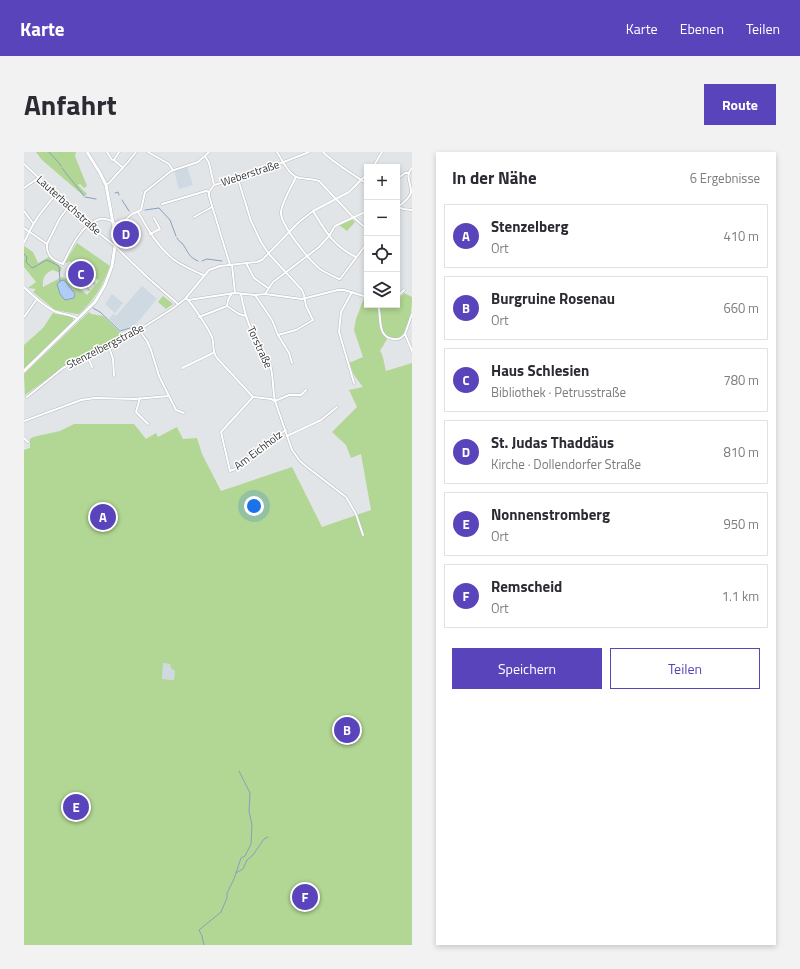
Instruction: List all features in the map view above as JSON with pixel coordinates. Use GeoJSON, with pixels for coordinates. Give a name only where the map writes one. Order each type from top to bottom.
{"type":"FeatureCollection","features":[{"type":"Feature","properties":{"kind":"main road"},"geometry":{"type":"LineString","coordinates":[[24,371],[95,302],[105,285],[112,266],[115,246],[114,222],[106,185],[87,152]]}},
{"type":"Feature","properties":{"kind":"street"},"geometry":{"type":"LineString","coordinates":[[107,152],[112,160],[123,168]]}},
{"type":"Feature","properties":{"kind":"street"},"geometry":{"type":"LineString","coordinates":[[114,160],[119,152]]}},
{"type":"Feature","properties":{"kind":"street"},"geometry":{"type":"LineString","coordinates":[[106,185],[110,183],[136,152]]}},
{"type":"Feature","properties":{"kind":"street"},"geometry":{"type":"LineString","coordinates":[[148,152],[168,164],[173,170]]}},
{"type":"Feature","properties":{"kind":"street"},"geometry":{"type":"LineString","coordinates":[[69,206],[60,218],[47,244],[50,256],[53,260],[63,264],[78,237],[89,225],[101,219],[114,222],[124,221],[142,208],[145,192],[173,170],[198,162],[209,152]]}},
{"type":"Feature","properties":{"kind":"street"},"geometry":{"type":"LineString","coordinates":[[276,152],[292,174],[296,177],[319,181],[364,226]]}},
{"type":"Feature","properties":{"kind":"street","name":"Weberstraße"},"geometry":{"type":"LineString","coordinates":[[214,185],[238,179],[309,152]]}},
{"type":"Feature","properties":{"kind":"street"},"geometry":{"type":"LineString","coordinates":[[323,152],[334,163],[362,180]]}},
{"type":"Feature","properties":{"kind":"street"},"geometry":{"type":"LineString","coordinates":[[375,164],[382,152]]}},
{"type":"Feature","properties":{"kind":"street"},"geometry":{"type":"LineString","coordinates":[[205,156],[209,163],[214,185],[209,192],[212,207],[231,265],[235,293]]}},
{"type":"Feature","properties":{"kind":"street","name":"Lauterbachstraße"},"geometry":{"type":"LineString","coordinates":[[24,164],[89,225],[115,246],[178,304]]}},
{"type":"Feature","properties":{"kind":"street"},"geometry":{"type":"LineString","coordinates":[[400,204],[411,193],[409,173],[412,168]]}},
{"type":"Feature","properties":{"kind":"street"},"geometry":{"type":"LineString","coordinates":[[400,177],[405,173],[409,173]]}},
{"type":"Feature","properties":{"kind":"street"},"geometry":{"type":"LineString","coordinates":[[296,177],[281,208],[281,214],[289,232],[319,268],[339,280],[364,247]]}},
{"type":"Feature","properties":{"kind":"street"},"geometry":{"type":"LineString","coordinates":[[24,188],[38,178]]}},
{"type":"Feature","properties":{"kind":"street"},"geometry":{"type":"LineString","coordinates":[[138,212],[150,234],[163,249],[174,259],[203,275],[212,268],[260,261],[269,254],[299,222],[313,212],[349,192],[364,178]]}},
{"type":"Feature","properties":{"kind":"street"},"geometry":{"type":"LineString","coordinates":[[238,179],[253,226],[269,254],[302,290],[306,306],[313,320],[296,330],[278,335]]}},
{"type":"Feature","properties":{"kind":"street","name":"Weberstraße"},"geometry":{"type":"LineString","coordinates":[[162,204],[206,191],[209,192]]}},
{"type":"Feature","properties":{"kind":"street"},"geometry":{"type":"LineString","coordinates":[[24,243],[28,231],[33,223],[56,194]]}},
{"type":"Feature","properties":{"kind":"street"},"geometry":{"type":"LineString","coordinates":[[194,217],[212,207]]}},
{"type":"Feature","properties":{"kind":"street"},"geometry":{"type":"LineString","coordinates":[[400,208],[412,210]]}},
{"type":"Feature","properties":{"kind":"street"},"geometry":{"type":"LineString","coordinates":[[24,211],[33,223]]}},
{"type":"Feature","properties":{"kind":"street"},"geometry":{"type":"LineString","coordinates":[[313,212],[329,236],[340,248],[356,257]]}},
{"type":"Feature","properties":{"kind":"street"},"geometry":{"type":"LineString","coordinates":[[266,294],[268,288],[273,282],[308,256],[329,236],[335,226],[364,213]]}},
{"type":"Feature","properties":{"kind":"street"},"geometry":{"type":"LineString","coordinates":[[150,234],[160,229],[154,218]]}},
{"type":"Feature","properties":{"kind":"street"},"geometry":{"type":"LineString","coordinates":[[24,228],[47,244]]}},
{"type":"Feature","properties":{"kind":"street"},"geometry":{"type":"LineString","coordinates":[[246,263],[254,278],[268,288]]}},
{"type":"Feature","properties":{"kind":"street","name":"Stenzelbergstraße"},"geometry":{"type":"LineString","coordinates":[[27,397],[63,368],[108,344],[139,330],[178,304],[186,298],[203,275]]}},
{"type":"Feature","properties":{"kind":"street"},"geometry":{"type":"LineString","coordinates":[[24,287],[37,299],[55,311],[71,315],[78,319]]}},
{"type":"Feature","properties":{"kind":"street"},"geometry":{"type":"LineString","coordinates":[[188,300],[232,293],[254,295],[266,294],[305,298],[338,290],[364,296]]}},
{"type":"Feature","properties":{"kind":"street"},"geometry":{"type":"LineString","coordinates":[[400,294],[404,290]]}},
{"type":"Feature","properties":{"kind":"street"},"geometry":{"type":"LineString","coordinates":[[352,292],[341,312],[339,332],[354,383]]}},
{"type":"Feature","properties":{"kind":"street"},"geometry":{"type":"LineString","coordinates":[[227,306],[228,300],[232,293]]}},
{"type":"Feature","properties":{"kind":"street","name":"Torstraße"},"geometry":{"type":"LineString","coordinates":[[241,294],[246,316],[252,332],[272,369],[275,400],[292,450],[300,461],[346,497],[356,514],[363,535]]}},
{"type":"Feature","properties":{"kind":"street"},"geometry":{"type":"LineString","coordinates":[[254,295],[272,320],[278,335],[289,352],[292,362]]}},
{"type":"Feature","properties":{"kind":"street"},"geometry":{"type":"LineString","coordinates":[[186,298],[200,317],[212,339],[213,353],[234,378],[253,397],[275,400],[289,395],[301,395],[306,390]]}},
{"type":"Feature","properties":{"kind":"street"},"geometry":{"type":"LineString","coordinates":[[24,317],[37,299]]}},
{"type":"Feature","properties":{"kind":"street"},"geometry":{"type":"LineString","coordinates":[[227,306],[239,314],[246,316]]}},
{"type":"Feature","properties":{"kind":"street"},"geometry":{"type":"LineString","coordinates":[[200,317],[227,306]]}},
{"type":"Feature","properties":{"kind":"street"},"geometry":{"type":"LineString","coordinates":[[378,308],[381,328],[385,335],[396,340],[403,337],[405,334],[412,314]]}},
{"type":"Feature","properties":{"kind":"street"},"geometry":{"type":"LineString","coordinates":[[139,330],[147,341],[159,376],[176,410],[184,413]]}},
{"type":"Feature","properties":{"kind":"street"},"geometry":{"type":"LineString","coordinates":[[405,334],[412,351]]}},
{"type":"Feature","properties":{"kind":"street"},"geometry":{"type":"LineString","coordinates":[[108,344],[114,376]]}},
{"type":"Feature","properties":{"kind":"street"},"geometry":{"type":"LineString","coordinates":[[182,368],[213,353]]}},
{"type":"Feature","properties":{"kind":"street"},"geometry":{"type":"LineString","coordinates":[[87,355],[92,367]]}},
{"type":"Feature","properties":{"kind":"street"},"geometry":{"type":"LineString","coordinates":[[24,421],[81,400],[169,396]]}},
{"type":"Feature","properties":{"kind":"street","name":"Am Eichholz"},"geometry":{"type":"LineString","coordinates":[[253,397],[221,432],[230,471],[235,469],[266,443],[286,430]]}},
{"type":"Feature","properties":{"kind":"street"},"geometry":{"type":"LineString","coordinates":[[140,398],[136,412],[148,424]]}},
{"type":"Feature","properties":{"kind":"street"},"geometry":{"type":"LineString","coordinates":[[287,436],[321,420],[338,407]]}},
{"type":"Feature","properties":{"kind":"street"},"geometry":{"type":"LineString","coordinates":[[24,438],[28,442]]}},
{"type":"Feature","properties":{"kind":"shaded area"},"geometry":{"type":"Polygon","coordinates":[[[187,166],[193,185],[179,189],[174,171],[187,166]]]}},
{"type":"Feature","properties":{"kind":"shaded area"},"geometry":{"type":"Polygon","coordinates":[[[142,286],[157,299],[136,324],[122,331],[109,319],[113,314],[116,316],[142,286]]]}},
{"type":"Feature","properties":{"kind":"shaded area"},"geometry":{"type":"Polygon","coordinates":[[[112,294],[123,303],[115,313],[105,304],[112,294]]]}},
{"type":"Feature","properties":{"kind":"shaded area"},"geometry":{"type":"Polygon","coordinates":[[[163,663],[170,664],[175,671],[174,680],[162,679],[163,663]]]}},
{"type":"Feature","properties":{"kind":"green space"},"geometry":{"type":"Polygon","coordinates":[[[36,152],[76,152],[75,156],[87,186],[84,188],[80,184],[78,185],[87,194],[84,196],[42,160],[36,152]]]}},
{"type":"Feature","properties":{"kind":"green space"},"geometry":{"type":"Polygon","coordinates":[[[352,219],[355,222],[347,231],[339,225],[352,219]]]}},
{"type":"Feature","properties":{"kind":"green space"},"geometry":{"type":"Polygon","coordinates":[[[77,243],[110,266],[98,292],[79,314],[55,310],[33,292],[36,289],[28,288],[36,282],[24,267],[24,246],[33,252],[38,263],[49,257],[62,268],[60,273],[53,270],[46,274],[43,281],[43,287],[62,277],[71,281],[87,295],[99,281],[95,278],[94,279],[81,268],[79,270],[73,266],[69,261],[67,263],[65,262],[77,243]]]}},
{"type":"Feature","properties":{"kind":"green space"},"geometry":{"type":"Polygon","coordinates":[[[83,273],[96,284],[95,285],[92,283],[89,285],[88,288],[91,290],[89,291],[77,280],[83,273]]]}},
{"type":"Feature","properties":{"kind":"green space"},"geometry":{"type":"Polygon","coordinates":[[[404,293],[412,297],[409,322],[405,332],[397,338],[387,339],[380,351],[386,371],[412,363],[412,945],[24,945],[24,450],[30,448],[30,439],[33,437],[60,431],[74,424],[134,424],[146,439],[156,433],[158,437],[177,427],[183,439],[197,438],[202,454],[221,491],[292,467],[322,527],[371,510],[361,454],[351,458],[346,445],[332,432],[357,407],[349,390],[363,387],[354,375],[349,363],[363,357],[354,330],[356,319],[364,298],[364,308],[400,308],[400,297],[404,293]],[[163,663],[162,679],[174,680],[175,671],[171,668],[170,664],[163,663]]]}},
{"type":"Feature","properties":{"kind":"green space"},"geometry":{"type":"Polygon","coordinates":[[[163,296],[173,304],[166,309],[158,302],[163,296]]]}},
{"type":"Feature","properties":{"kind":"green space"},"geometry":{"type":"Polygon","coordinates":[[[89,312],[91,314],[103,316],[123,335],[76,359],[75,357],[69,360],[69,363],[25,395],[24,374],[89,312]]]}},
{"type":"Feature","properties":{"kind":"green space"},"geometry":{"type":"Polygon","coordinates":[[[53,313],[71,317],[73,318],[73,321],[24,369],[24,345],[43,328],[53,313]]]}},
{"type":"Feature","properties":{"kind":"water"},"geometry":{"type":"Polygon","coordinates":[[[63,280],[75,294],[74,298],[65,300],[60,294],[57,284],[63,280]]]}},
{"type":"Feature","properties":{"kind":"waterway"},"geometry":{"type":"LineString","coordinates":[[49,152],[61,166]]}},
{"type":"Feature","properties":{"kind":"waterway"},"geometry":{"type":"LineString","coordinates":[[62,168],[84,196]]}},
{"type":"Feature","properties":{"kind":"waterway"},"geometry":{"type":"LineString","coordinates":[[115,193],[118,192],[119,195]]}},
{"type":"Feature","properties":{"kind":"waterway"},"geometry":{"type":"LineString","coordinates":[[85,197],[96,199]]}},
{"type":"Feature","properties":{"kind":"waterway"},"geometry":{"type":"LineString","coordinates":[[122,200],[129,211]]}},
{"type":"Feature","properties":{"kind":"waterway"},"geometry":{"type":"LineString","coordinates":[[145,210],[159,208],[170,220],[176,236]]}},
{"type":"Feature","properties":{"kind":"waterway"},"geometry":{"type":"LineString","coordinates":[[177,238],[190,256],[198,261]]}},
{"type":"Feature","properties":{"kind":"waterway"},"geometry":{"type":"LineString","coordinates":[[24,254],[27,257],[26,262],[32,268],[47,260],[59,266],[60,282]]}},
{"type":"Feature","properties":{"kind":"waterway"},"geometry":{"type":"LineString","coordinates":[[202,261],[207,259],[222,261]]}},
{"type":"Feature","properties":{"kind":"waterway"},"geometry":{"type":"LineString","coordinates":[[93,308],[100,312],[120,331],[134,328]]}},
{"type":"Feature","properties":{"kind":"waterway"},"geometry":{"type":"LineString","coordinates":[[204,945],[199,930],[221,912],[241,858],[245,856],[251,844],[252,825],[249,811],[250,793],[239,771]]}},
{"type":"Feature","properties":{"kind":"waterway"},"geometry":{"type":"LineString","coordinates":[[236,873],[243,869],[247,860],[253,855],[264,839],[268,837]]}},
{"type":"Feature","properties":{"kind":"place","name":"St. Judas Thaddäus"},"geometry":{"type":"Point","coordinates":[126,234]}},
{"type":"Feature","properties":{"kind":"place","name":"Haus Schlesien"},"geometry":{"type":"Point","coordinates":[81,274]}},
{"type":"Feature","properties":{"kind":"place","name":"Stenzelberg"},"geometry":{"type":"Point","coordinates":[103,517]}},
{"type":"Feature","properties":{"kind":"place","name":"Burgruine Rosenau"},"geometry":{"type":"Point","coordinates":[347,730]}},
{"type":"Feature","properties":{"kind":"place","name":"Nonnenstromberg"},"geometry":{"type":"Point","coordinates":[76,807]}},
{"type":"Feature","properties":{"kind":"place","name":"Remscheid"},"geometry":{"type":"Point","coordinates":[305,897]}}]}
